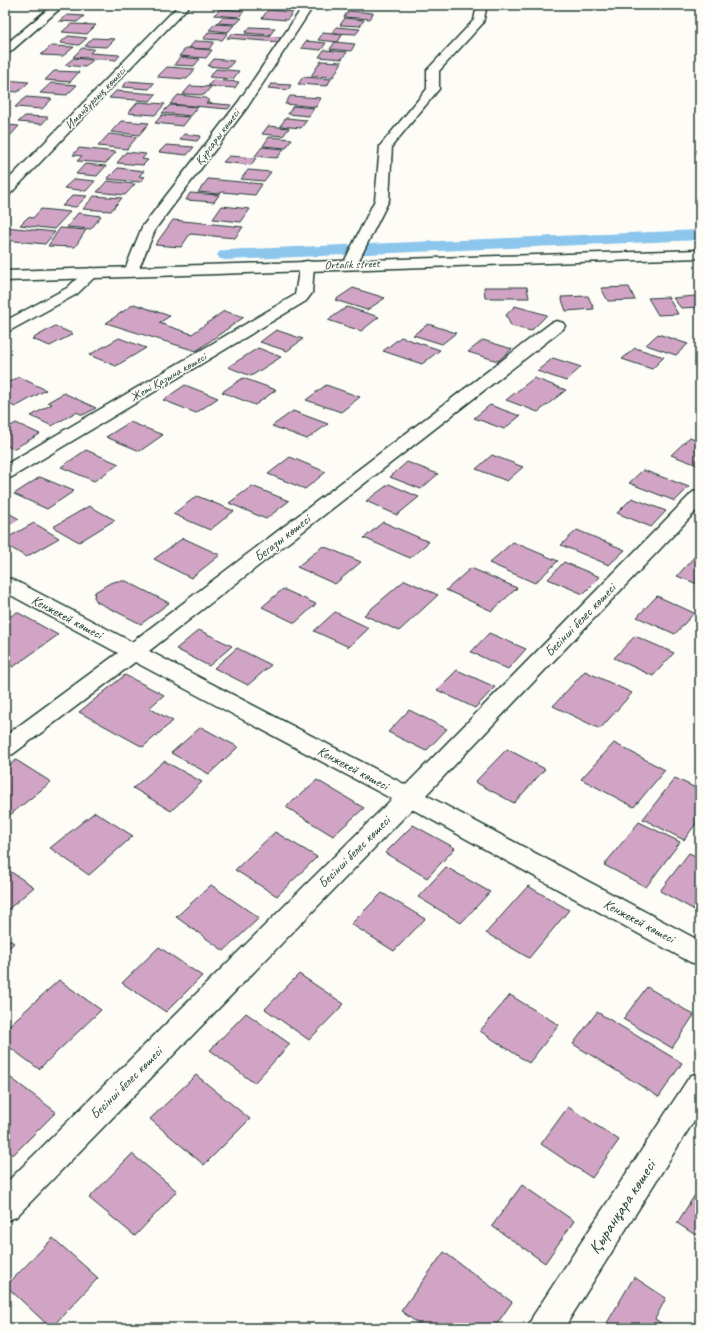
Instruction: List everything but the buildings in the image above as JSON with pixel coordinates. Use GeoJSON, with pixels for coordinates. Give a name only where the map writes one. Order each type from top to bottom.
{"type":"FeatureCollection","features":[{"type":"Feature","properties":{"kind":"street"},"geometry":{"type":"LineString","coordinates":[[5,51],[59,5]]}},
{"type":"Feature","properties":{"kind":"street","name":"Иманбұрлық көшесі"},"geometry":{"type":"LineString","coordinates":[[5,191],[186,5]]}},
{"type":"Feature","properties":{"kind":"street","name":"Құрсары көшесі"},"geometry":{"type":"LineString","coordinates":[[131,272],[149,227],[244,103],[310,5]]}},
{"type":"Feature","properties":{"kind":"street"},"geometry":{"type":"LineString","coordinates":[[350,264],[382,200],[386,146],[433,89],[433,70],[479,20],[482,5]]}},
{"type":"Feature","properties":{"kind":"street","name":"Ortalik street"},"geometry":{"type":"LineString","coordinates":[[5,276],[307,265],[700,254]]}},
{"type":"Feature","properties":{"kind":"street","name":"Жеті Қазына көшесі"},"geometry":{"type":"LineString","coordinates":[[5,472],[301,298],[304,293],[307,265]]}},
{"type":"Feature","properties":{"kind":"street"},"geometry":{"type":"LineString","coordinates":[[5,327],[72,291],[91,273]]}},
{"type":"Feature","properties":{"kind":"street","name":"Бегазы көшесі"},"geometry":{"type":"LineString","coordinates":[[5,748],[133,652],[557,326]]}},
{"type":"Feature","properties":{"kind":"street","name":"Бесінші белес көшесі"},"geometry":{"type":"LineString","coordinates":[[5,1206],[409,797],[700,496]]}},
{"type":"Feature","properties":{"kind":"street","name":"Кенжекей көшесі"},"geometry":{"type":"LineString","coordinates":[[5,584],[409,797],[700,954]]}},
{"type":"Feature","properties":{"kind":"street","name":"Қыранқара көшесі"},"geometry":{"type":"LineString","coordinates":[[545,1328],[700,1086]]}},
{"type":"Feature","properties":{"kind":"waterway"},"geometry":{"type":"LineString","coordinates":[[226,255],[700,235]]}}]}
